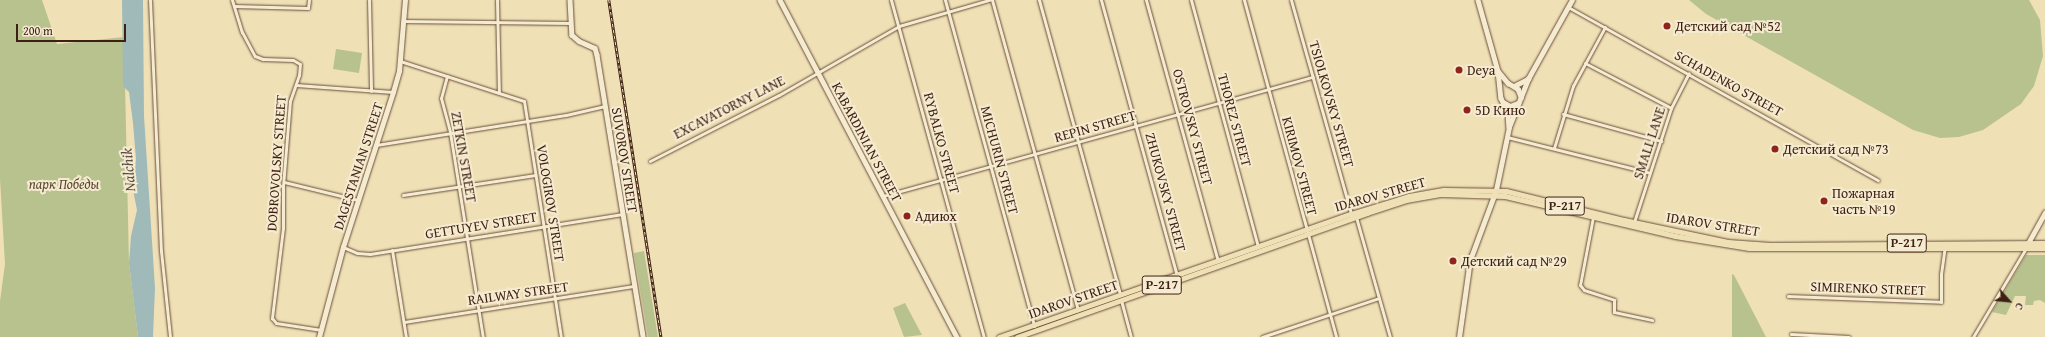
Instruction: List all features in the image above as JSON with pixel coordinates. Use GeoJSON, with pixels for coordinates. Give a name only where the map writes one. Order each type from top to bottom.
{"type":"FeatureCollection","features":[{"type":"Feature","properties":{"kind":"main road","name":"IDAROV STREET"},"geometry":{"type":"LineString","coordinates":[[999,337],[1078,310],[1120,298],[1390,201],[1444,190],[1495,192],[1704,238],[1759,244],[2027,246],[2045,248]]}},
{"type":"Feature","properties":{"kind":"main road","name":"IDAROV STREET"},"geometry":{"type":"LineString","coordinates":[[1017,337],[1177,275],[1258,247],[1431,195],[1495,192],[1594,217],[1708,243],[1749,248],[2027,246],[2045,243]]}},
{"type":"Feature","properties":{"kind":"street"},"geometry":{"type":"LineString","coordinates":[[150,0],[161,251],[170,337]]}},
{"type":"Feature","properties":{"kind":"street","name":"DOBROVOLSKY STREET"},"geometry":{"type":"LineString","coordinates":[[232,0],[242,32],[255,56],[263,59],[299,63],[300,68],[290,101],[284,182],[283,228],[273,322],[321,330]]}},
{"type":"Feature","properties":{"kind":"street"},"geometry":{"type":"LineString","coordinates":[[234,6],[309,7],[309,0]]}},
{"type":"Feature","properties":{"kind":"street"},"geometry":{"type":"LineString","coordinates":[[369,0],[371,91]]}},
{"type":"Feature","properties":{"kind":"street","name":"DAGESTANIAN STREET"},"geometry":{"type":"LineString","coordinates":[[320,337],[343,247],[393,92],[400,61],[406,0]]}},
{"type":"Feature","properties":{"kind":"street"},"geometry":{"type":"LineString","coordinates":[[400,61],[499,93],[497,0]]}},
{"type":"Feature","properties":{"kind":"street","name":"SUVOROV STREET"},"geometry":{"type":"LineString","coordinates":[[570,0],[570,23],[574,38],[596,50],[643,337]]}},
{"type":"Feature","properties":{"kind":"street","name":"KABARDINIAN STREET"},"geometry":{"type":"LineString","coordinates":[[780,0],[957,337]]}},
{"type":"Feature","properties":{"kind":"street","name":"RYBALKO STREET"},"geometry":{"type":"LineString","coordinates":[[891,0],[984,337]]}},
{"type":"Feature","properties":{"kind":"street","name":"MICHURIN STREET"},"geometry":{"type":"LineString","coordinates":[[945,0],[1034,326]]}},
{"type":"Feature","properties":{"kind":"street"},"geometry":{"type":"LineString","coordinates":[[990,0],[1078,310]]}},
{"type":"Feature","properties":{"kind":"street","name":"EXCAVATORNY LANE"},"geometry":{"type":"LineString","coordinates":[[650,160],[818,73],[899,26],[990,0]]}},
{"type":"Feature","properties":{"kind":"street"},"geometry":{"type":"LineString","coordinates":[[1039,0],[1131,337]]}},
{"type":"Feature","properties":{"kind":"street","name":"ZHUKOVSKY STREET"},"geometry":{"type":"LineString","coordinates":[[1101,0],[1177,275]]}},
{"type":"Feature","properties":{"kind":"street","name":"OSTROVSKY STREET"},"geometry":{"type":"LineString","coordinates":[[1146,0],[1218,261]]}},
{"type":"Feature","properties":{"kind":"street","name":"THOREZ STREET"},"geometry":{"type":"LineString","coordinates":[[1191,0],[1258,247]]}},
{"type":"Feature","properties":{"kind":"street","name":"KIRIMOV STREET"},"geometry":{"type":"LineString","coordinates":[[1244,0],[1336,337]]}},
{"type":"Feature","properties":{"kind":"street","name":"TSIOLKOVSKY STREET"},"geometry":{"type":"LineString","coordinates":[[1291,0],[1351,214]]}},
{"type":"Feature","properties":{"kind":"street"},"geometry":{"type":"LineString","coordinates":[[1478,0],[1498,71],[1501,94],[1509,127]]}},
{"type":"Feature","properties":{"kind":"street"},"geometry":{"type":"LineString","coordinates":[[1458,337],[1470,260],[1495,192],[1509,127],[1528,79],[1572,0]]}},
{"type":"Feature","properties":{"kind":"street","name":"SCHADENKO STREET"},"geometry":{"type":"LineString","coordinates":[[1568,7],[1689,73],[1878,180]]}},
{"type":"Feature","properties":{"kind":"street"},"geometry":{"type":"LineString","coordinates":[[403,21],[498,24],[570,23]]}},
{"type":"Feature","properties":{"kind":"street"},"geometry":{"type":"LineString","coordinates":[[1554,148],[1562,114],[1585,63],[1605,27]]}},
{"type":"Feature","properties":{"kind":"street"},"geometry":{"type":"LineString","coordinates":[[1585,63],[1671,108]]}},
{"type":"Feature","properties":{"kind":"street"},"geometry":{"type":"LineString","coordinates":[[1498,71],[1520,91],[1519,100],[1510,106],[1503,102]]}},
{"type":"Feature","properties":{"kind":"street","name":"SMALL LANE"},"geometry":{"type":"LineString","coordinates":[[1634,222],[1671,108],[1689,73]]}},
{"type":"Feature","properties":{"kind":"street","name":"ZETKIN STREET"},"geometry":{"type":"LineString","coordinates":[[447,76],[441,98],[450,132],[483,337]]}},
{"type":"Feature","properties":{"kind":"street","name":"REPIN STREET"},"geometry":{"type":"LineString","coordinates":[[883,196],[1313,77]]}},
{"type":"Feature","properties":{"kind":"street"},"geometry":{"type":"LineString","coordinates":[[1501,94],[1505,88],[1528,79]]}},
{"type":"Feature","properties":{"kind":"street"},"geometry":{"type":"LineString","coordinates":[[296,84],[393,92]]}},
{"type":"Feature","properties":{"kind":"street","name":"VOLOGIROV STREET"},"geometry":{"type":"LineString","coordinates":[[499,93],[524,101],[561,337]]}},
{"type":"Feature","properties":{"kind":"street"},"geometry":{"type":"LineString","coordinates":[[376,145],[605,106]]}},
{"type":"Feature","properties":{"kind":"street"},"geometry":{"type":"LineString","coordinates":[[1562,114],[1661,141]]}},
{"type":"Feature","properties":{"kind":"street"},"geometry":{"type":"LineString","coordinates":[[1507,138],[1554,148],[1650,173]]}},
{"type":"Feature","properties":{"kind":"street"},"geometry":{"type":"LineString","coordinates":[[403,195],[536,175]]}},
{"type":"Feature","properties":{"kind":"street"},"geometry":{"type":"LineString","coordinates":[[284,182],[358,200]]}},
{"type":"Feature","properties":{"kind":"street","name":"GETTUYEV STREET"},"geometry":{"type":"LineString","coordinates":[[343,247],[363,254],[623,214]]}},
{"type":"Feature","properties":{"kind":"street"},"geometry":{"type":"LineString","coordinates":[[1973,337],[2045,214]]}},
{"type":"Feature","properties":{"kind":"street"},"geometry":{"type":"LineString","coordinates":[[1356,217],[1390,337]]}},
{"type":"Feature","properties":{"kind":"street"},"geometry":{"type":"LineString","coordinates":[[1594,217],[1580,285],[1584,290],[1614,300],[1614,312],[1652,320]]}},
{"type":"Feature","properties":{"kind":"street","name":"SIMIRENKO STREET"},"geometry":{"type":"LineString","coordinates":[[1788,296],[1941,302],[1941,274],[1945,247]]}},
{"type":"Feature","properties":{"kind":"street"},"geometry":{"type":"LineString","coordinates":[[392,250],[406,337]]}},
{"type":"Feature","properties":{"kind":"street","name":"RAILWAY STREET"},"geometry":{"type":"LineString","coordinates":[[404,322],[478,309],[555,299],[635,286]]}},
{"type":"Feature","properties":{"kind":"street"},"geometry":{"type":"LineString","coordinates":[[1262,337],[1330,313],[1379,298]]}},
{"type":"Feature","properties":{"kind":"street"},"geometry":{"type":"LineString","coordinates":[[1791,334],[1849,337]]}},
{"type":"Feature","properties":{"kind":"green space","name":"парк Победы"},"geometry":{"type":"Polygon","coordinates":[[[0,0],[42,0],[57,44],[124,37],[129,263],[138,337],[0,337],[0,301],[5,264],[0,179],[0,0]]]}},
{"type":"Feature","properties":{"kind":"green space"},"geometry":{"type":"Polygon","coordinates":[[[1689,0],[2029,0],[2040,20],[2043,56],[2034,86],[2021,104],[1983,130],[1959,137],[1940,138],[1913,130],[1706,14],[1689,0]]]}},
{"type":"Feature","properties":{"kind":"green space"},"geometry":{"type":"Polygon","coordinates":[[[336,49],[362,53],[359,73],[333,69],[336,49]]]}},
{"type":"Feature","properties":{"kind":"green space"},"geometry":{"type":"Polygon","coordinates":[[[644,251],[658,337],[648,337],[634,253],[644,251]]]}},
{"type":"Feature","properties":{"kind":"green space"},"geometry":{"type":"Polygon","coordinates":[[[2026,255],[2045,255],[2045,303],[2040,300],[2034,301],[2033,305],[2025,305],[2026,296],[2015,296],[2006,315],[1992,312],[2026,255]]]}},
{"type":"Feature","properties":{"kind":"green space"},"geometry":{"type":"Polygon","coordinates":[[[1732,274],[1734,275],[1766,337],[1732,337],[1732,274]]]}},
{"type":"Feature","properties":{"kind":"green space"},"geometry":{"type":"Polygon","coordinates":[[[905,303],[922,335],[904,337],[893,308],[905,303]]]}},
{"type":"Feature","properties":{"kind":"water"},"geometry":{"type":"Polygon","coordinates":[[[122,0],[143,0],[144,116],[155,288],[153,337],[138,337],[129,263],[131,236],[137,210],[133,190],[136,159],[129,92],[123,86],[122,0]]]}},
{"type":"Feature","properties":{"kind":"railway"},"geometry":{"type":"LineString","coordinates":[[609,0],[661,337]]}},
{"type":"Feature","properties":{"kind":"place","name":"Детский сад №52"},"geometry":{"type":"Point","coordinates":[1667,26]}},
{"type":"Feature","properties":{"kind":"place","name":"Deya"},"geometry":{"type":"Point","coordinates":[1459,70]}},
{"type":"Feature","properties":{"kind":"place","name":"5D Кино"},"geometry":{"type":"Point","coordinates":[1467,110]}},
{"type":"Feature","properties":{"kind":"place","name":"Детский сад №73"},"geometry":{"type":"Point","coordinates":[1775,149]}},
{"type":"Feature","properties":{"kind":"place","name":"Пожарная часть №19"},"geometry":{"type":"Point","coordinates":[1824,201]}},
{"type":"Feature","properties":{"kind":"place","name":"Адиюх"},"geometry":{"type":"Point","coordinates":[907,216]}},
{"type":"Feature","properties":{"kind":"place","name":"Детский сад №29"},"geometry":{"type":"Point","coordinates":[1453,261]}},
{"type":"Feature","properties":{"kind":"water label","name":"Nalchik"},"geometry":{"type":"Point","coordinates":[128,170]}}]}
